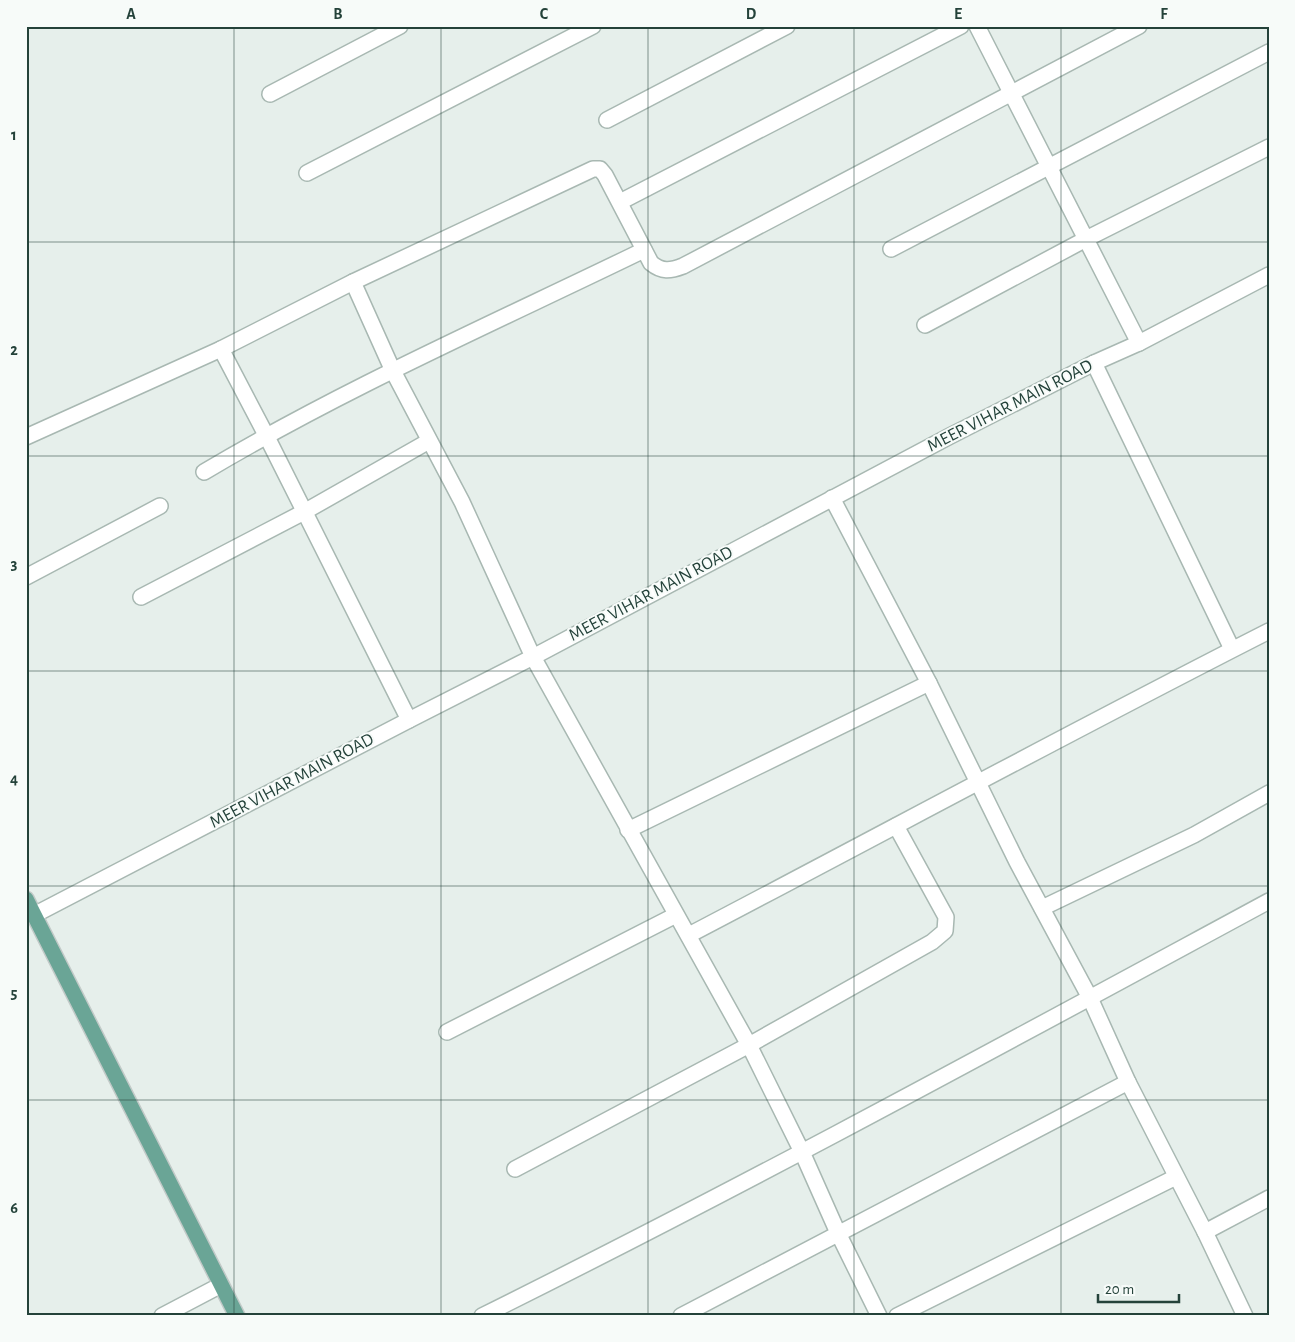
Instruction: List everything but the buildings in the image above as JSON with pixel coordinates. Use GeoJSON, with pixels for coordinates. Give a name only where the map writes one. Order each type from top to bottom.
{"type":"FeatureCollection","features":[{"type":"Feature","properties":{"kind":"main road"},"geometry":{"type":"LineString","coordinates":[[26,899],[237,1316]]}},
{"type":"Feature","properties":{"kind":"street"},"geometry":{"type":"LineString","coordinates":[[270,94],[400,26]]}},
{"type":"Feature","properties":{"kind":"street"},"geometry":{"type":"LineString","coordinates":[[307,173],[593,26]]}},
{"type":"Feature","properties":{"kind":"street"},"geometry":{"type":"LineString","coordinates":[[607,120],[786,26]]}},
{"type":"Feature","properties":{"kind":"street"},"geometry":{"type":"LineString","coordinates":[[620,202],[962,26]]}},
{"type":"Feature","properties":{"kind":"street"},"geometry":{"type":"LineString","coordinates":[[977,26],[1139,343]]}},
{"type":"Feature","properties":{"kind":"street"},"geometry":{"type":"LineString","coordinates":[[26,437],[221,349],[353,282],[593,169],[600,169],[605,175],[651,263],[659,269],[672,271],[1140,26]]}},
{"type":"Feature","properties":{"kind":"street"},"geometry":{"type":"LineString","coordinates":[[891,249],[1269,52]]}},
{"type":"Feature","properties":{"kind":"street"},"geometry":{"type":"LineString","coordinates":[[925,324],[1086,239],[1269,147]]}},
{"type":"Feature","properties":{"kind":"street"},"geometry":{"type":"LineString","coordinates":[[204,472],[266,435],[393,371],[644,250]]}},
{"type":"Feature","properties":{"kind":"street","name":"MEER VIHAR MAIN ROAD"},"geometry":{"type":"LineString","coordinates":[[34,915],[534,657],[950,436],[1094,363],[1139,343],[1269,275]]}},
{"type":"Feature","properties":{"kind":"street"},"geometry":{"type":"LineString","coordinates":[[353,282],[393,371],[462,502],[534,657],[628,830],[689,935],[749,1045],[802,1152],[838,1233],[879,1316]]}},
{"type":"Feature","properties":{"kind":"street"},"geometry":{"type":"LineString","coordinates":[[221,349],[409,720]]}},
{"type":"Feature","properties":{"kind":"street"},"geometry":{"type":"LineString","coordinates":[[1094,363],[1232,649]]}},
{"type":"Feature","properties":{"kind":"street"},"geometry":{"type":"LineString","coordinates":[[141,597],[304,512],[429,441]]}},
{"type":"Feature","properties":{"kind":"street"},"geometry":{"type":"LineString","coordinates":[[832,498],[1090,998],[1128,1082],[1206,1232],[1246,1316]]}},
{"type":"Feature","properties":{"kind":"street"},"geometry":{"type":"LineString","coordinates":[[26,577],[160,506]]}},
{"type":"Feature","properties":{"kind":"street"},"geometry":{"type":"LineString","coordinates":[[689,935],[977,782],[1269,631]]}},
{"type":"Feature","properties":{"kind":"street"},"geometry":{"type":"LineString","coordinates":[[628,830],[929,683]]}},
{"type":"Feature","properties":{"kind":"street"},"geometry":{"type":"LineString","coordinates":[[1042,908],[1194,835],[1269,793]]}},
{"type":"Feature","properties":{"kind":"street"},"geometry":{"type":"LineString","coordinates":[[515,1169],[749,1045],[932,942],[945,931],[946,917],[896,826]]}},
{"type":"Feature","properties":{"kind":"street"},"geometry":{"type":"LineString","coordinates":[[482,1316],[591,1262],[802,1152],[1269,901]]}},
{"type":"Feature","properties":{"kind":"street"},"geometry":{"type":"LineString","coordinates":[[447,1032],[676,915]]}},
{"type":"Feature","properties":{"kind":"street"},"geometry":{"type":"LineString","coordinates":[[681,1316],[1128,1082]]}},
{"type":"Feature","properties":{"kind":"street"},"geometry":{"type":"LineString","coordinates":[[897,1316],[1176,1177]]}},
{"type":"Feature","properties":{"kind":"street"},"geometry":{"type":"LineString","coordinates":[[1206,1232],[1269,1198]]}},
{"type":"Feature","properties":{"kind":"street"},"geometry":{"type":"LineString","coordinates":[[162,1316],[221,1285]]}}]}
